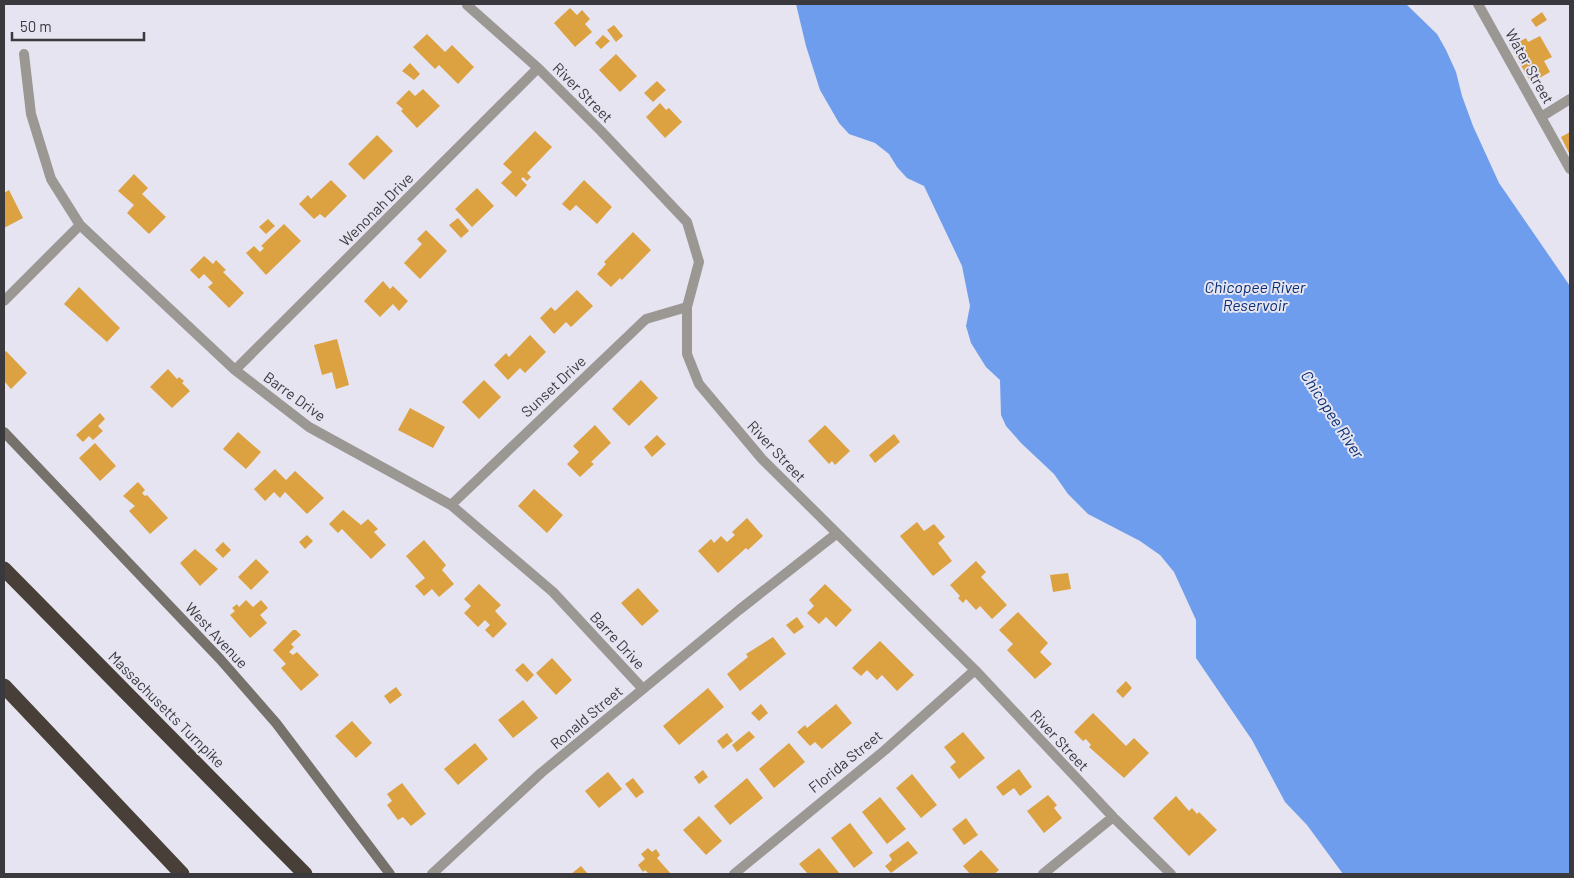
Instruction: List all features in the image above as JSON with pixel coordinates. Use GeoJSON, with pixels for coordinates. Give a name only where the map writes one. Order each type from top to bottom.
{"type":"FeatureCollection","features":[{"type":"Feature","properties":{"kind":"highway","name":"Massachusetts Turnpike"},"geometry":{"type":"LineString","coordinates":[[4,568],[304,874]]}},
{"type":"Feature","properties":{"kind":"highway"},"geometry":{"type":"LineString","coordinates":[[4,686],[182,874]]}},
{"type":"Feature","properties":{"kind":"main road","name":"West Avenue"},"geometry":{"type":"LineString","coordinates":[[4,432],[220,659],[276,723],[390,874]]}},
{"type":"Feature","properties":{"kind":"street","name":"Water Street"},"geometry":{"type":"LineString","coordinates":[[1478,4],[1570,169]]}},
{"type":"Feature","properties":{"kind":"street","name":"River Street"},"geometry":{"type":"LineString","coordinates":[[467,5],[538,68],[636,166],[687,222],[699,262],[687,308],[687,354],[699,384],[762,459],[974,670],[1113,817],[1171,874]]}},
{"type":"Feature","properties":{"kind":"street","name":"Barre Drive"},"geometry":{"type":"LineString","coordinates":[[24,54],[31,114],[52,178],[80,226],[235,370],[309,427],[451,505],[553,592],[643,689]]}},
{"type":"Feature","properties":{"kind":"street","name":"Wenonah Drive"},"geometry":{"type":"LineString","coordinates":[[235,370],[538,68]]}},
{"type":"Feature","properties":{"kind":"street"},"geometry":{"type":"LineString","coordinates":[[1541,117],[1570,99]]}},
{"type":"Feature","properties":{"kind":"street"},"geometry":{"type":"LineString","coordinates":[[4,301],[80,226]]}},
{"type":"Feature","properties":{"kind":"street","name":"Sunset Drive"},"geometry":{"type":"LineString","coordinates":[[451,505],[646,319],[687,308]]}},
{"type":"Feature","properties":{"kind":"street","name":"Ronald Street"},"geometry":{"type":"LineString","coordinates":[[432,874],[541,773],[836,534]]}},
{"type":"Feature","properties":{"kind":"street","name":"Florida Street"},"geometry":{"type":"LineString","coordinates":[[734,874],[885,750],[974,670]]}},
{"type":"Feature","properties":{"kind":"street"},"geometry":{"type":"LineString","coordinates":[[1043,874],[1113,817]]}},
{"type":"Feature","properties":{"kind":"water","name":"Chicopee River Reservoir"},"geometry":{"type":"Polygon","coordinates":[[[796,4],[1406,4],[1437,34],[1456,72],[1473,126],[1499,183],[1570,286],[1570,874],[1343,874],[1307,825],[1285,802],[1252,740],[1196,658],[1196,620],[1174,572],[1160,555],[1140,541],[1088,514],[1068,494],[1054,474],[1006,426],[1001,415],[1000,380],[986,367],[971,343],[966,326],[970,306],[962,266],[924,186],[907,178],[889,154],[875,143],[849,134],[839,123],[820,90],[806,46],[796,4]]]}},
{"type":"Feature","properties":{"kind":"building"},"geometry":{"type":"Polygon","coordinates":[[[570,8],[577,15],[582,10],[590,19],[585,24],[592,32],[575,47],[554,23],[570,8]]]}},
{"type":"Feature","properties":{"kind":"building"},"geometry":{"type":"Polygon","coordinates":[[[1542,12],[1547,20],[1536,27],[1531,20],[1542,12]]]}},
{"type":"Feature","properties":{"kind":"building"},"geometry":{"type":"Polygon","coordinates":[[[614,25],[623,36],[616,42],[607,30],[614,25]]]}},
{"type":"Feature","properties":{"kind":"building"},"geometry":{"type":"Polygon","coordinates":[[[427,34],[445,52],[452,45],[474,67],[458,84],[439,65],[435,69],[413,47],[427,34]]]}},
{"type":"Feature","properties":{"kind":"building"},"geometry":{"type":"Polygon","coordinates":[[[603,35],[610,41],[601,49],[595,43],[603,35]]]}},
{"type":"Feature","properties":{"kind":"building"},"geometry":{"type":"Polygon","coordinates":[[[1540,36],[1552,57],[1544,61],[1550,72],[1531,83],[1509,44],[1516,40],[1517,43],[1526,38],[1528,42],[1540,36]]]}},
{"type":"Feature","properties":{"kind":"building"},"geometry":{"type":"Polygon","coordinates":[[[616,54],[637,76],[620,92],[599,70],[616,54]]]}},
{"type":"Feature","properties":{"kind":"building"},"geometry":{"type":"Polygon","coordinates":[[[410,63],[420,74],[414,80],[402,71],[410,63]]]}},
{"type":"Feature","properties":{"kind":"building"},"geometry":{"type":"Polygon","coordinates":[[[657,81],[666,90],[653,102],[644,93],[657,81]]]}},
{"type":"Feature","properties":{"kind":"building"},"geometry":{"type":"Polygon","coordinates":[[[423,89],[440,106],[417,128],[401,111],[403,109],[396,103],[409,90],[415,96],[423,89]]]}},
{"type":"Feature","properties":{"kind":"building"},"geometry":{"type":"Polygon","coordinates":[[[660,103],[666,110],[669,108],[682,122],[665,138],[646,117],[660,103]]]}},
{"type":"Feature","properties":{"kind":"building"},"geometry":{"type":"Polygon","coordinates":[[[535,131],[552,147],[527,173],[531,177],[527,181],[523,177],[521,179],[527,185],[516,197],[501,183],[512,172],[503,164],[535,131]]]}},
{"type":"Feature","properties":{"kind":"building"},"geometry":{"type":"Polygon","coordinates":[[[1570,132],[1570,155],[1561,137],[1570,132]]]}},
{"type":"Feature","properties":{"kind":"building"},"geometry":{"type":"Polygon","coordinates":[[[377,135],[393,151],[364,180],[348,164],[377,135]]]}},
{"type":"Feature","properties":{"kind":"building"},"geometry":{"type":"Polygon","coordinates":[[[134,174],[148,188],[142,194],[166,217],[149,234],[127,213],[134,205],[118,191],[134,174]]]}},
{"type":"Feature","properties":{"kind":"building"},"geometry":{"type":"Polygon","coordinates":[[[331,180],[347,196],[325,218],[320,214],[314,219],[299,204],[308,195],[311,199],[331,180]]]}},
{"type":"Feature","properties":{"kind":"building"},"geometry":{"type":"Polygon","coordinates":[[[584,180],[612,207],[597,224],[576,205],[570,211],[562,204],[584,180]]]}},
{"type":"Feature","properties":{"kind":"building"},"geometry":{"type":"Polygon","coordinates":[[[477,188],[494,206],[472,227],[455,209],[477,188]]]}},
{"type":"Feature","properties":{"kind":"building"},"geometry":{"type":"Polygon","coordinates":[[[9,190],[23,218],[4,228],[4,193],[9,190]]]}},
{"type":"Feature","properties":{"kind":"building"},"geometry":{"type":"Polygon","coordinates":[[[458,218],[469,231],[461,238],[449,225],[458,218]]]}},
{"type":"Feature","properties":{"kind":"building"},"geometry":{"type":"Polygon","coordinates":[[[268,219],[275,226],[266,234],[259,227],[268,219]]]}},
{"type":"Feature","properties":{"kind":"building"},"geometry":{"type":"Polygon","coordinates":[[[284,224],[301,241],[266,275],[246,253],[254,246],[260,252],[264,248],[261,246],[284,224]]]}},
{"type":"Feature","properties":{"kind":"building"},"geometry":{"type":"Polygon","coordinates":[[[426,230],[447,251],[420,279],[404,263],[422,244],[417,239],[426,230]]]}},
{"type":"Feature","properties":{"kind":"building"},"geometry":{"type":"Polygon","coordinates":[[[633,232],[651,250],[622,280],[620,278],[611,287],[597,274],[606,264],[604,262],[633,232]]]}},
{"type":"Feature","properties":{"kind":"building"},"geometry":{"type":"Polygon","coordinates":[[[204,256],[213,264],[216,260],[226,270],[223,272],[244,293],[229,308],[208,287],[213,283],[204,274],[199,279],[190,270],[204,256]]]}},
{"type":"Feature","properties":{"kind":"building"},"geometry":{"type":"Polygon","coordinates":[[[383,281],[390,289],[393,286],[408,301],[399,311],[393,304],[380,317],[364,301],[383,281]]]}},
{"type":"Feature","properties":{"kind":"building"},"geometry":{"type":"Polygon","coordinates":[[[79,287],[120,328],[107,342],[64,304],[79,287]]]}},
{"type":"Feature","properties":{"kind":"building"},"geometry":{"type":"Polygon","coordinates":[[[577,290],[593,306],[571,327],[566,322],[554,334],[540,318],[551,307],[555,311],[577,290]]]}},
{"type":"Feature","properties":{"kind":"building"},"geometry":{"type":"Polygon","coordinates":[[[530,335],[546,352],[525,373],[520,368],[508,380],[494,365],[506,353],[509,357],[530,335]]]}},
{"type":"Feature","properties":{"kind":"building"},"geometry":{"type":"Polygon","coordinates":[[[337,339],[349,385],[336,389],[332,372],[322,375],[314,345],[337,339]]]}},
{"type":"Feature","properties":{"kind":"building"},"geometry":{"type":"Polygon","coordinates":[[[6,351],[27,373],[11,389],[4,381],[4,353],[6,351]]]}},
{"type":"Feature","properties":{"kind":"building"},"geometry":{"type":"Polygon","coordinates":[[[168,369],[177,379],[179,377],[184,381],[182,383],[190,391],[172,408],[150,387],[168,369]]]}},
{"type":"Feature","properties":{"kind":"building"},"geometry":{"type":"Polygon","coordinates":[[[484,380],[501,397],[479,419],[462,402],[484,380]]]}},
{"type":"Feature","properties":{"kind":"building"},"geometry":{"type":"Polygon","coordinates":[[[641,380],[658,398],[629,426],[612,409],[641,380]]]}},
{"type":"Feature","properties":{"kind":"building"},"geometry":{"type":"Polygon","coordinates":[[[410,408],[445,427],[433,448],[398,430],[410,408]]]}},
{"type":"Feature","properties":{"kind":"building"},"geometry":{"type":"Polygon","coordinates":[[[100,413],[105,419],[98,426],[103,431],[93,440],[89,436],[83,442],[76,435],[100,413]]]}},
{"type":"Feature","properties":{"kind":"building"},"geometry":{"type":"Polygon","coordinates":[[[595,425],[611,443],[591,462],[594,464],[580,477],[567,464],[579,452],[573,446],[595,425]]]}},
{"type":"Feature","properties":{"kind":"building"},"geometry":{"type":"Polygon","coordinates":[[[825,425],[850,451],[835,465],[832,461],[829,464],[808,441],[825,425]]]}},
{"type":"Feature","properties":{"kind":"building"},"geometry":{"type":"Polygon","coordinates":[[[238,432],[261,452],[246,469],[223,449],[238,432]]]}},
{"type":"Feature","properties":{"kind":"building"},"geometry":{"type":"Polygon","coordinates":[[[894,434],[900,442],[875,463],[869,455],[894,434]]]}},
{"type":"Feature","properties":{"kind":"building"},"geometry":{"type":"Polygon","coordinates":[[[657,435],[666,444],[652,457],[644,447],[657,435]]]}},
{"type":"Feature","properties":{"kind":"building"},"geometry":{"type":"Polygon","coordinates":[[[95,443],[116,466],[100,481],[79,458],[95,443]]]}},
{"type":"Feature","properties":{"kind":"building"},"geometry":{"type":"Polygon","coordinates":[[[275,469],[286,480],[295,471],[324,498],[307,514],[285,492],[280,498],[274,492],[265,501],[254,489],[275,469]]]}},
{"type":"Feature","properties":{"kind":"building"},"geometry":{"type":"Polygon","coordinates":[[[138,482],[145,490],[142,493],[145,496],[147,495],[168,518],[150,534],[129,511],[135,506],[123,496],[138,482]]]}},
{"type":"Feature","properties":{"kind":"building"},"geometry":{"type":"Polygon","coordinates":[[[534,489],[563,515],[547,533],[518,506],[534,489]]]}},
{"type":"Feature","properties":{"kind":"building"},"geometry":{"type":"Polygon","coordinates":[[[343,510],[361,525],[368,519],[378,529],[374,532],[386,545],[371,559],[342,529],[338,533],[329,524],[343,510]]]}},
{"type":"Feature","properties":{"kind":"building"},"geometry":{"type":"Polygon","coordinates":[[[747,518],[763,536],[748,550],[746,548],[718,573],[698,551],[711,539],[714,543],[721,536],[727,542],[735,535],[732,532],[747,518]]]}},
{"type":"Feature","properties":{"kind":"building"},"geometry":{"type":"Polygon","coordinates":[[[917,522],[924,531],[934,524],[945,537],[938,543],[952,561],[933,576],[900,536],[917,522]]]}},
{"type":"Feature","properties":{"kind":"building"},"geometry":{"type":"Polygon","coordinates":[[[307,535],[313,541],[305,549],[299,542],[307,535]]]}},
{"type":"Feature","properties":{"kind":"building"},"geometry":{"type":"Polygon","coordinates":[[[424,540],[446,565],[442,570],[454,584],[439,597],[432,589],[424,596],[415,586],[425,578],[406,556],[424,540]]]}},
{"type":"Feature","properties":{"kind":"building"},"geometry":{"type":"Polygon","coordinates":[[[223,542],[231,550],[223,558],[215,550],[223,542]]]}},
{"type":"Feature","properties":{"kind":"building"},"geometry":{"type":"Polygon","coordinates":[[[195,549],[218,569],[200,586],[180,563],[195,549]]]}},
{"type":"Feature","properties":{"kind":"building"},"geometry":{"type":"Polygon","coordinates":[[[256,559],[269,572],[251,590],[238,577],[256,559]]]}},
{"type":"Feature","properties":{"kind":"building"},"geometry":{"type":"Polygon","coordinates":[[[976,561],[986,572],[981,577],[1007,605],[992,619],[980,606],[976,610],[966,599],[963,603],[958,598],[960,596],[950,585],[976,561]]]}},
{"type":"Feature","properties":{"kind":"building"},"geometry":{"type":"Polygon","coordinates":[[[1068,573],[1071,589],[1053,592],[1050,575],[1068,573]]]}},
{"type":"Feature","properties":{"kind":"building"},"geometry":{"type":"Polygon","coordinates":[[[479,584],[501,605],[495,611],[507,624],[493,638],[485,630],[490,625],[485,620],[478,627],[464,613],[471,606],[464,599],[479,584]]]}},
{"type":"Feature","properties":{"kind":"building"},"geometry":{"type":"Polygon","coordinates":[[[825,584],[852,610],[836,627],[826,617],[819,624],[807,613],[814,606],[809,600],[825,584]]]}},
{"type":"Feature","properties":{"kind":"building"},"geometry":{"type":"Polygon","coordinates":[[[638,588],[659,611],[642,626],[621,603],[638,588]]]}},
{"type":"Feature","properties":{"kind":"building"},"geometry":{"type":"Polygon","coordinates":[[[246,600],[253,607],[261,600],[268,608],[260,615],[267,623],[250,638],[230,615],[235,611],[232,608],[237,604],[239,607],[246,600]]]}},
{"type":"Feature","properties":{"kind":"building"},"geometry":{"type":"Polygon","coordinates":[[[1018,612],[1048,643],[1040,652],[1052,664],[1035,679],[1007,650],[1013,644],[999,630],[1018,612]]]}},
{"type":"Feature","properties":{"kind":"building"},"geometry":{"type":"Polygon","coordinates":[[[797,617],[804,627],[794,634],[786,625],[797,617]]]}},
{"type":"Feature","properties":{"kind":"building"},"geometry":{"type":"Polygon","coordinates":[[[293,630],[296,630],[301,635],[291,644],[294,647],[289,652],[293,655],[297,652],[319,675],[301,691],[281,668],[286,664],[273,650],[293,630]]]}},
{"type":"Feature","properties":{"kind":"building"},"geometry":{"type":"Polygon","coordinates":[[[773,637],[786,654],[740,691],[727,674],[748,657],[746,654],[773,637]]]}},
{"type":"Feature","properties":{"kind":"building"},"geometry":{"type":"Polygon","coordinates":[[[880,641],[914,675],[897,691],[882,675],[877,680],[867,670],[861,676],[852,668],[880,641]]]}},
{"type":"Feature","properties":{"kind":"building"},"geometry":{"type":"Polygon","coordinates":[[[552,658],[572,680],[556,695],[536,673],[552,658]]]}},
{"type":"Feature","properties":{"kind":"building"},"geometry":{"type":"Polygon","coordinates":[[[523,663],[534,675],[527,682],[515,670],[523,663]]]}},
{"type":"Feature","properties":{"kind":"building"},"geometry":{"type":"Polygon","coordinates":[[[1126,681],[1132,688],[1123,698],[1116,691],[1126,681]]]}},
{"type":"Feature","properties":{"kind":"building"},"geometry":{"type":"Polygon","coordinates":[[[396,687],[402,695],[390,704],[384,696],[396,687]]]}},
{"type":"Feature","properties":{"kind":"building"},"geometry":{"type":"Polygon","coordinates":[[[708,688],[724,707],[679,745],[663,726],[708,688]]]}},
{"type":"Feature","properties":{"kind":"building"},"geometry":{"type":"Polygon","coordinates":[[[523,700],[538,718],[513,738],[498,720],[523,700]]]}},
{"type":"Feature","properties":{"kind":"building"},"geometry":{"type":"Polygon","coordinates":[[[761,704],[768,713],[759,721],[751,713],[761,704]]]}},
{"type":"Feature","properties":{"kind":"building"},"geometry":{"type":"Polygon","coordinates":[[[836,704],[852,723],[822,749],[815,742],[810,746],[797,732],[805,725],[807,728],[836,704]]]}},
{"type":"Feature","properties":{"kind":"building"},"geometry":{"type":"Polygon","coordinates":[[[1093,713],[1126,746],[1134,738],[1149,753],[1124,778],[1089,747],[1091,745],[1086,739],[1083,741],[1074,732],[1093,713]]]}},
{"type":"Feature","properties":{"kind":"building"},"geometry":{"type":"Polygon","coordinates":[[[352,721],[372,743],[356,758],[335,736],[352,721]]]}},
{"type":"Feature","properties":{"kind":"building"},"geometry":{"type":"Polygon","coordinates":[[[749,731],[755,737],[737,752],[732,745],[749,731]]]}},
{"type":"Feature","properties":{"kind":"building"},"geometry":{"type":"Polygon","coordinates":[[[963,732],[985,758],[959,779],[950,767],[956,762],[944,747],[963,732]]]}},
{"type":"Feature","properties":{"kind":"building"},"geometry":{"type":"Polygon","coordinates":[[[727,733],[733,741],[723,749],[717,741],[727,733]]]}},
{"type":"Feature","properties":{"kind":"building"},"geometry":{"type":"Polygon","coordinates":[[[475,743],[488,759],[458,785],[444,769],[475,743]]]}},
{"type":"Feature","properties":{"kind":"building"},"geometry":{"type":"Polygon","coordinates":[[[789,743],[805,762],[774,788],[759,769],[789,743]]]}},
{"type":"Feature","properties":{"kind":"building"},"geometry":{"type":"Polygon","coordinates":[[[1019,769],[1032,787],[1020,796],[1014,788],[1003,796],[996,787],[1019,769]]]}},
{"type":"Feature","properties":{"kind":"building"},"geometry":{"type":"Polygon","coordinates":[[[703,770],[708,777],[699,784],[694,777],[703,770]]]}},
{"type":"Feature","properties":{"kind":"building"},"geometry":{"type":"Polygon","coordinates":[[[608,772],[622,789],[599,808],[585,791],[608,772]]]}},
{"type":"Feature","properties":{"kind":"building"},"geometry":{"type":"Polygon","coordinates":[[[912,774],[937,805],[921,818],[896,788],[912,774]]]}},
{"type":"Feature","properties":{"kind":"building"},"geometry":{"type":"Polygon","coordinates":[[[633,778],[644,792],[636,798],[625,784],[633,778]]]}},
{"type":"Feature","properties":{"kind":"building"},"geometry":{"type":"Polygon","coordinates":[[[747,778],[763,798],[730,825],[714,806],[747,778]]]}},
{"type":"Feature","properties":{"kind":"building"},"geometry":{"type":"Polygon","coordinates":[[[402,783],[426,814],[411,826],[403,817],[398,820],[387,805],[392,801],[387,794],[402,783]]]}},
{"type":"Feature","properties":{"kind":"building"},"geometry":{"type":"Polygon","coordinates":[[[1048,795],[1057,805],[1054,808],[1062,818],[1044,833],[1027,811],[1048,795]]]}},
{"type":"Feature","properties":{"kind":"building"},"geometry":{"type":"Polygon","coordinates":[[[1176,796],[1189,811],[1192,808],[1197,814],[1199,812],[1217,830],[1189,856],[1153,818],[1176,796]]]}},
{"type":"Feature","properties":{"kind":"building"},"geometry":{"type":"Polygon","coordinates":[[[880,797],[906,829],[887,844],[862,812],[880,797]]]}},
{"type":"Feature","properties":{"kind":"building"},"geometry":{"type":"Polygon","coordinates":[[[699,816],[722,841],[706,855],[683,830],[699,816]]]}},
{"type":"Feature","properties":{"kind":"building"},"geometry":{"type":"Polygon","coordinates":[[[966,818],[978,835],[964,845],[952,829],[966,818]]]}},
{"type":"Feature","properties":{"kind":"building"},"geometry":{"type":"Polygon","coordinates":[[[850,823],[873,853],[854,868],[831,838],[850,823]]]}},
{"type":"Feature","properties":{"kind":"building"},"geometry":{"type":"Polygon","coordinates":[[[908,841],[918,853],[891,873],[885,866],[892,860],[889,855],[908,841]]]}},
{"type":"Feature","properties":{"kind":"building"},"geometry":{"type":"Polygon","coordinates":[[[648,848],[652,852],[656,849],[660,855],[657,858],[671,874],[649,874],[645,870],[643,872],[638,865],[645,859],[641,854],[648,848]]]}},
{"type":"Feature","properties":{"kind":"building"},"geometry":{"type":"Polygon","coordinates":[[[819,848],[840,874],[808,874],[799,864],[819,848]]]}},
{"type":"Feature","properties":{"kind":"building"},"geometry":{"type":"Polygon","coordinates":[[[981,850],[999,870],[994,874],[970,874],[963,866],[981,850]]]}},
{"type":"Feature","properties":{"kind":"building"},"geometry":{"type":"Polygon","coordinates":[[[581,866],[588,874],[571,874],[581,866]]]}},
{"type":"Feature","properties":{"kind":"water label","name":"Chicopee River"},"geometry":{"type":"Point","coordinates":[1333,414]}}]}
